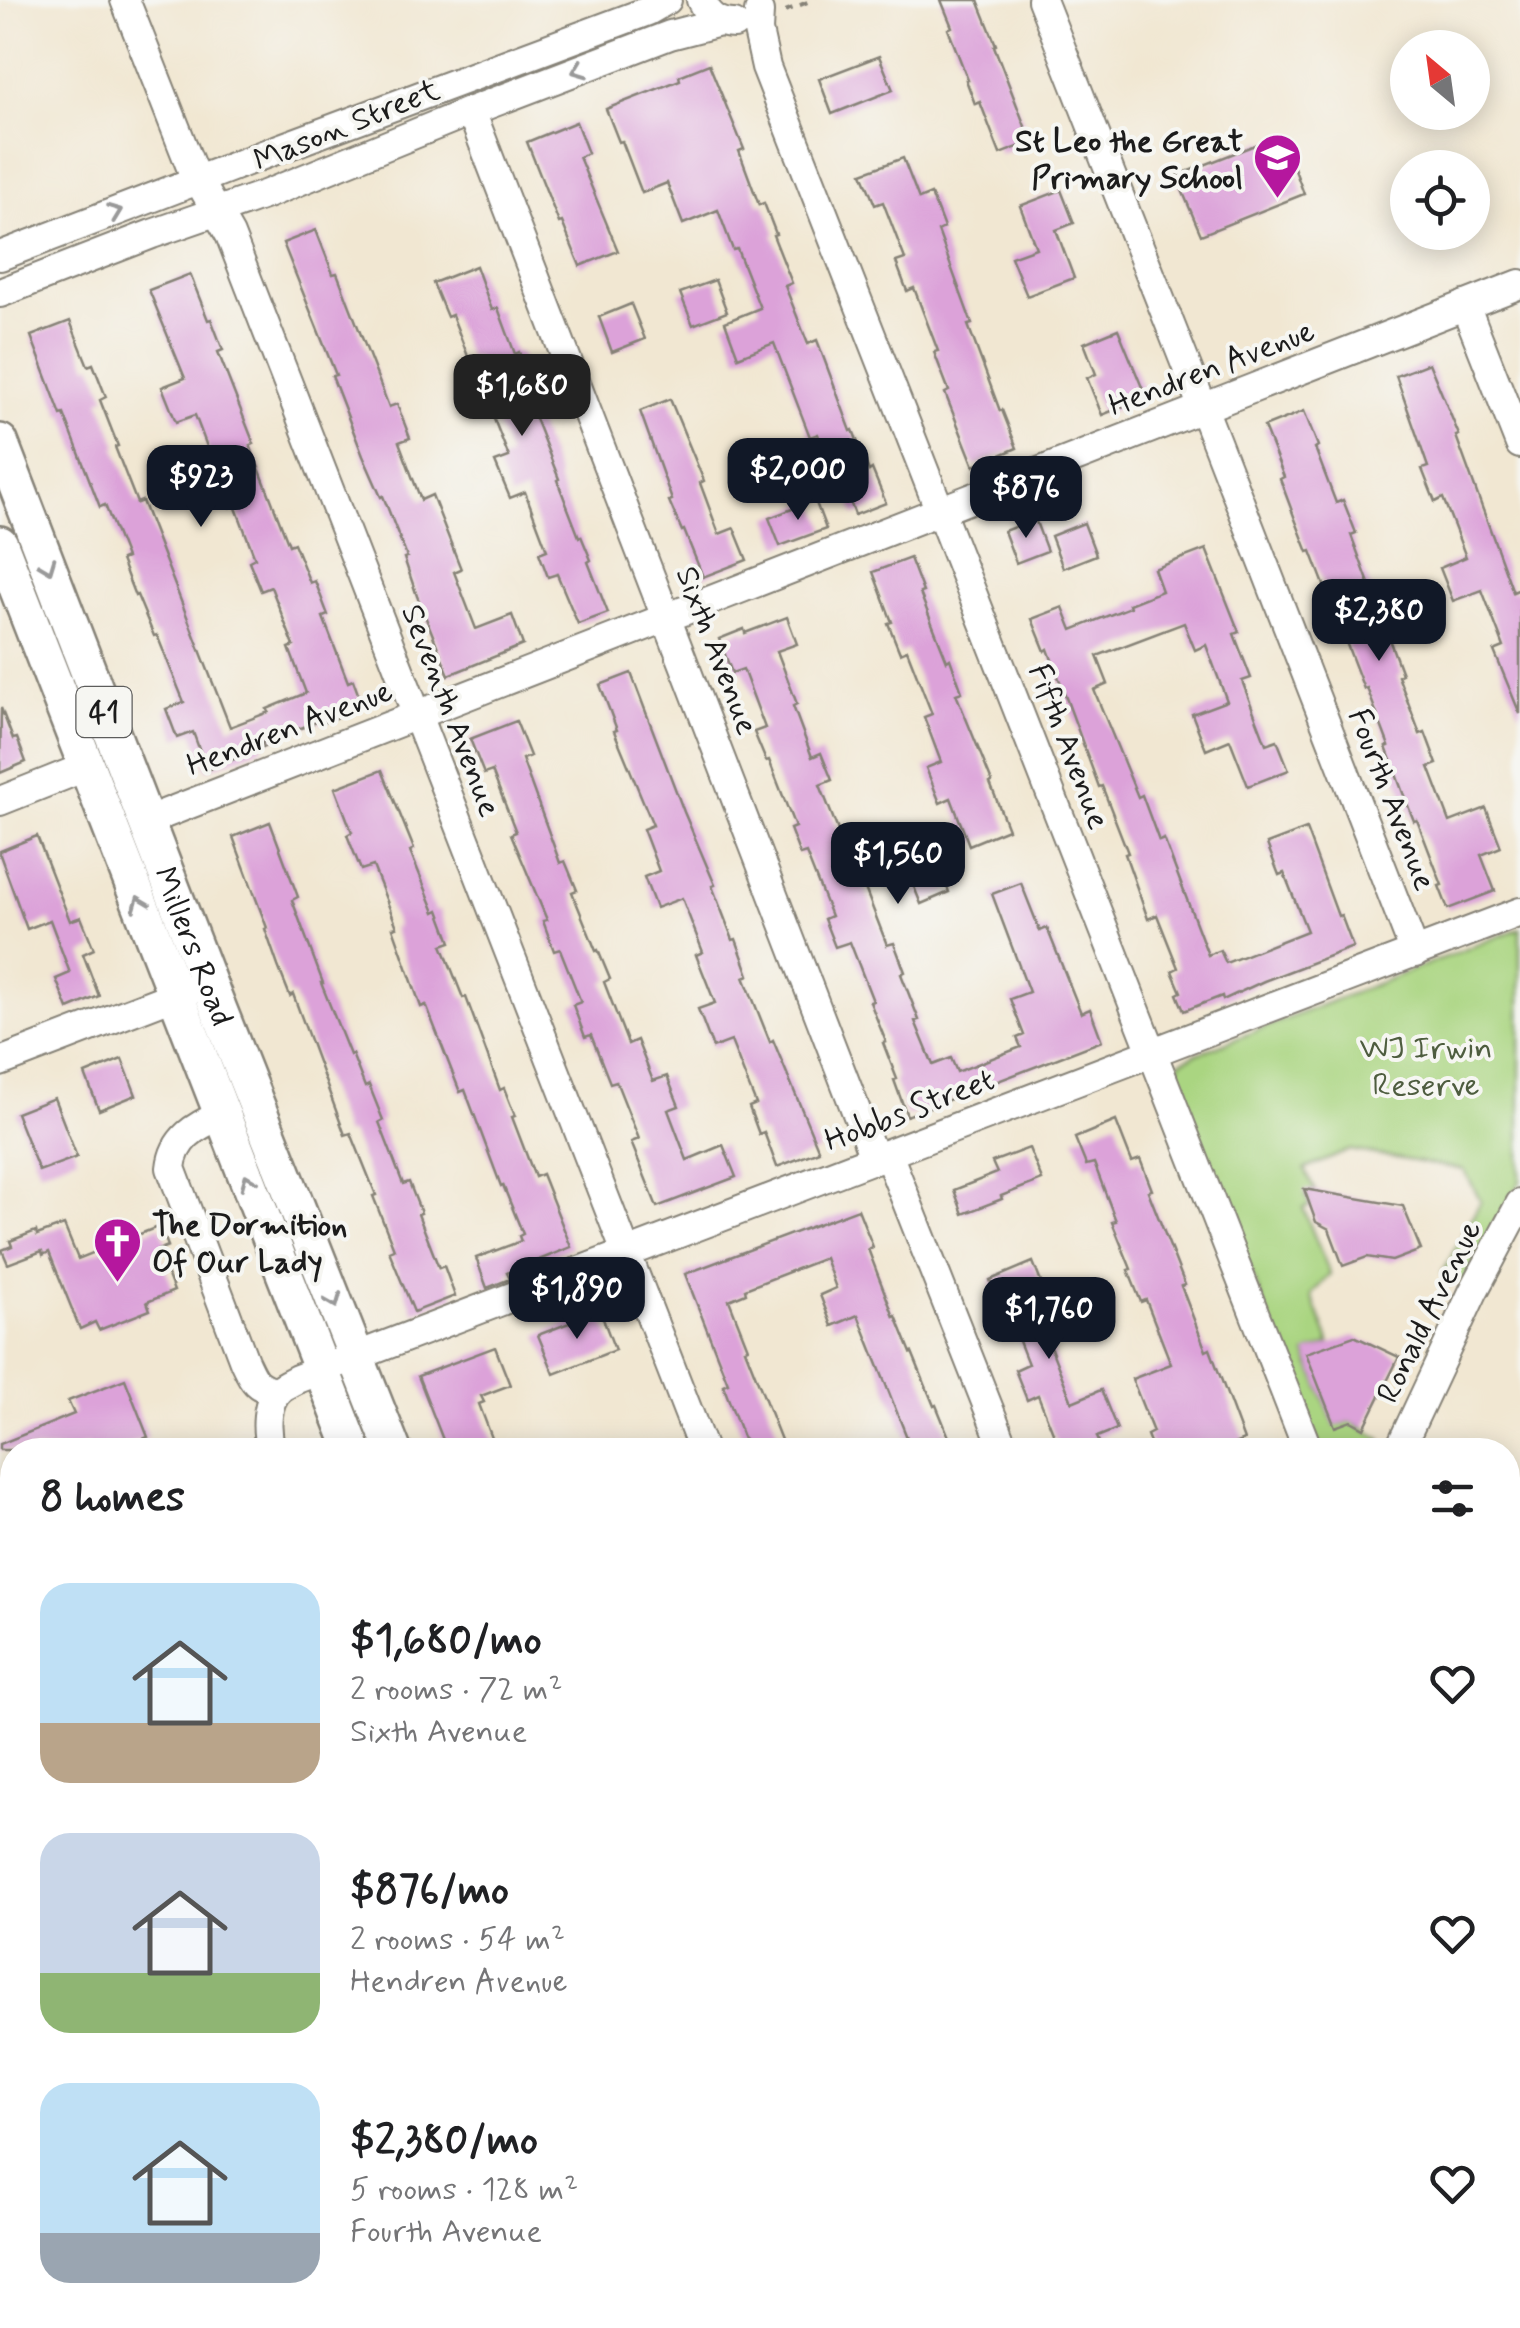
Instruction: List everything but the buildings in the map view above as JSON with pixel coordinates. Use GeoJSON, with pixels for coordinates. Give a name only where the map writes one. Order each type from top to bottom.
{"type":"FeatureCollection","features":[{"type":"Feature","properties":{"kind":"main road","name":"Millers Road"},"geometry":{"type":"LineString","coordinates":[[0,442],[388,1438]]}},
{"type":"Feature","properties":{"kind":"main road","name":"Millers Road"},"geometry":{"type":"LineString","coordinates":[[0,544],[349,1438]]}},
{"type":"Feature","properties":{"kind":"street","name":"Seventh Avenue"},"geometry":{"type":"LineString","coordinates":[[125,0],[197,180],[230,235],[697,1438]]}},
{"type":"Feature","properties":{"kind":"street","name":"Mason Street"},"geometry":{"type":"LineString","coordinates":[[0,256],[648,11],[667,0]]}},
{"type":"Feature","properties":{"kind":"street","name":"Fifth Avenue"},"geometry":{"type":"LineString","coordinates":[[701,0],[711,17],[746,36],[766,67]]}},
{"type":"Feature","properties":{"kind":"street","name":"Fourth Avenue"},"geometry":{"type":"LineString","coordinates":[[1042,0],[1415,953]]}},
{"type":"Feature","properties":{"kind":"street","name":"Mason Street"},"geometry":{"type":"LineString","coordinates":[[0,294],[670,35],[751,20],[764,3]]}},
{"type":"Feature","properties":{"kind":"street","name":"Fifth Avenue"},"geometry":{"type":"LineString","coordinates":[[764,3],[758,31],[766,67],[1303,1438]]}},
{"type":"Feature","properties":{"kind":"street","name":"Sixth Avenue"},"geometry":{"type":"LineString","coordinates":[[472,111],[882,1157],[1000,1438]]}},
{"type":"Feature","properties":{"kind":"street","name":"Hendren Avenue"},"geometry":{"type":"LineString","coordinates":[[146,820],[1520,284]]}},
{"type":"Feature","properties":{"kind":"street"},"geometry":{"type":"LineString","coordinates":[[1465,305],[1520,444]]}},
{"type":"Feature","properties":{"kind":"street"},"geometry":{"type":"LineString","coordinates":[[0,801],[88,766]]}},
{"type":"Feature","properties":{"kind":"street","name":"Hobbs Street"},"geometry":{"type":"LineString","coordinates":[[276,1392],[322,1369],[1520,912]]}},
{"type":"Feature","properties":{"kind":"street"},"geometry":{"type":"LineString","coordinates":[[0,1062],[208,982]]}},
{"type":"Feature","properties":{"kind":"street"},"geometry":{"type":"LineString","coordinates":[[222,1115],[206,1121],[180,1140],[171,1168],[253,1381],[276,1392],[266,1424],[269,1438]]}},
{"type":"Feature","properties":{"kind":"street","name":"Ronald Avenue"},"geometry":{"type":"LineString","coordinates":[[1405,1438],[1473,1292],[1520,1205]]}},
{"type":"Feature","properties":{"kind":"green space","name":"WJ Irwin Reserve"},"geometry":{"type":"Polygon","coordinates":[[[1520,928],[1520,1181],[1465,1280],[1442,1274],[1481,1201],[1464,1170],[1350,1150],[1305,1169],[1315,1191],[1306,1195],[1310,1205],[1303,1208],[1330,1274],[1311,1295],[1330,1344],[1306,1354],[1335,1426],[1351,1421],[1379,1438],[1315,1438],[1175,1076],[1180,1062],[1520,928]]]}},
{"type":"Feature","properties":{"kind":"place","name":"St Leo the Great Primary School"},"geometry":{"type":"Point","coordinates":[1278,200]}},
{"type":"Feature","properties":{"kind":"place","name":"The Dormition Of Our Lady"},"geometry":{"type":"Point","coordinates":[117,1284]}}]}
